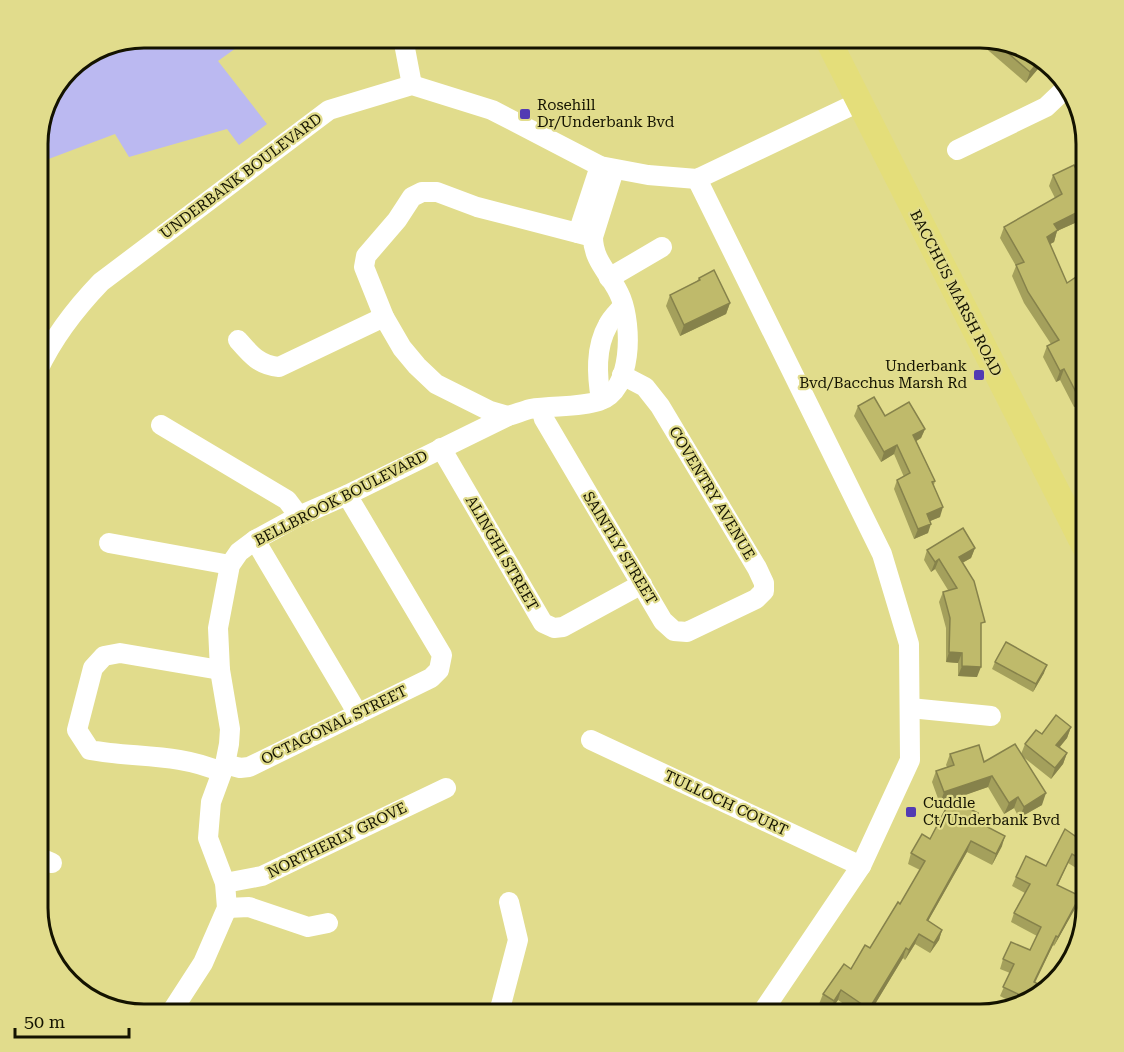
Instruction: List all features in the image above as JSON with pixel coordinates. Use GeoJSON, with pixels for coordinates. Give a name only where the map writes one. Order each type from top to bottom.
{"type":"FeatureCollection","features":[{"type":"Feature","properties":{"kind":"main road","name":"BACCHUS MARSH ROAD"},"geometry":{"type":"LineString","coordinates":[[832,48],[1076,529]]}},
{"type":"Feature","properties":{"kind":"street"},"geometry":{"type":"LineString","coordinates":[[405,48],[412,85],[492,110],[607,168],[648,175],[698,179],[859,102]]}},
{"type":"Feature","properties":{"kind":"street","name":"UNDERBANK BOULEVARD"},"geometry":{"type":"LineString","coordinates":[[48,352],[58,333],[80,303],[101,282],[329,110],[412,85]]}},
{"type":"Feature","properties":{"kind":"street"},"geometry":{"type":"LineString","coordinates":[[957,150],[1046,107],[1061,93]]}},
{"type":"Feature","properties":{"kind":"street"},"geometry":{"type":"LineString","coordinates":[[607,168],[586,235],[598,262],[621,297],[629,331],[625,367],[616,390],[601,400],[597,370],[601,344],[608,324],[623,306]]}},
{"type":"Feature","properties":{"kind":"street"},"geometry":{"type":"LineString","coordinates":[[698,179],[882,554],[909,644],[910,760],[861,866],[768,1004]]}},
{"type":"Feature","properties":{"kind":"street"},"geometry":{"type":"LineString","coordinates":[[508,416],[490,411],[436,384],[402,348],[384,317],[364,267],[366,255],[398,220],[412,197],[422,192],[437,192],[477,207],[586,235]]}},
{"type":"Feature","properties":{"kind":"street"},"geometry":{"type":"LineString","coordinates":[[609,278],[662,247]]}},
{"type":"Feature","properties":{"kind":"street"},"geometry":{"type":"LineString","coordinates":[[238,340],[253,358],[267,366],[279,367],[384,317]]}},
{"type":"Feature","properties":{"kind":"street","name":"COVENTRY AVENUE"},"geometry":{"type":"LineString","coordinates":[[622,375],[645,387],[660,406],[757,567],[764,583],[764,591],[756,600],[731,613]]}},
{"type":"Feature","properties":{"kind":"street","name":"BELLBROOK BOULEVARD"},"geometry":{"type":"LineString","coordinates":[[230,565],[239,552],[255,540],[299,516],[508,416],[530,409],[601,400]]}},
{"type":"Feature","properties":{"kind":"street","name":"SAINTLY STREET"},"geometry":{"type":"LineString","coordinates":[[541,408],[544,419],[663,621],[674,631],[687,632],[731,613]]}},
{"type":"Feature","properties":{"kind":"street"},"geometry":{"type":"LineString","coordinates":[[161,425],[288,500],[299,516]]}},
{"type":"Feature","properties":{"kind":"street","name":"ALINGHI STREET"},"geometry":{"type":"LineString","coordinates":[[441,448],[543,623],[554,628],[563,627],[642,584]]}},
{"type":"Feature","properties":{"kind":"street","name":"OCTAGONAL STREET"},"geometry":{"type":"LineString","coordinates":[[223,768],[249,766],[431,678],[440,670],[442,656],[347,495]]}},
{"type":"Feature","properties":{"kind":"street"},"geometry":{"type":"LineString","coordinates":[[255,540],[358,714]]}},
{"type":"Feature","properties":{"kind":"street"},"geometry":{"type":"LineString","coordinates":[[109,543],[230,565],[218,628],[220,670],[230,729],[223,768],[211,802],[208,838],[225,883],[227,908],[203,963],[176,1004]]}},
{"type":"Feature","properties":{"kind":"street"},"geometry":{"type":"LineString","coordinates":[[220,670],[120,653],[104,656],[93,668],[77,730],[90,750],[110,754],[154,756],[223,768]]}},
{"type":"Feature","properties":{"kind":"street"},"geometry":{"type":"LineString","coordinates":[[910,708],[991,716]]}},
{"type":"Feature","properties":{"kind":"street","name":"TULLOCH COURT"},"geometry":{"type":"LineString","coordinates":[[591,740],[861,866]]}},
{"type":"Feature","properties":{"kind":"street","name":"NORTHERLY GROVE"},"geometry":{"type":"LineString","coordinates":[[225,883],[262,876],[446,788]]}},
{"type":"Feature","properties":{"kind":"street"},"geometry":{"type":"LineString","coordinates":[[501,1004],[518,940],[509,902]]}},
{"type":"Feature","properties":{"kind":"street"},"geometry":{"type":"LineString","coordinates":[[227,908],[249,907],[308,927],[328,923]]}},
{"type":"Feature","properties":{"kind":"shaded area"},"geometry":{"type":"Polygon","coordinates":[[[144,48],[236,48],[218,61],[267,124],[239,145],[227,129],[129,157],[115,134],[48,159],[48,137],[55,107],[64,90],[76,76],[90,64],[107,55],[144,48]]]}},
{"type":"Feature","properties":{"kind":"building"},"geometry":{"type":"Polygon","coordinates":[[[1007,52],[1035,65],[1030,72],[1007,52]]]}},
{"type":"Feature","properties":{"kind":"building"},"geometry":{"type":"Polygon","coordinates":[[[1074,165],[1076,169],[1076,213],[1054,224],[1058,230],[1047,237],[1067,283],[1076,277],[1076,392],[1064,369],[1060,371],[1047,346],[1059,340],[1028,292],[1016,265],[1024,262],[1004,227],[1062,194],[1053,175],[1074,165]]]}},
{"type":"Feature","properties":{"kind":"building"},"geometry":{"type":"Polygon","coordinates":[[[714,270],[730,303],[684,325],[670,295],[714,270]]]}},
{"type":"Feature","properties":{"kind":"building"},"geometry":{"type":"Polygon","coordinates":[[[874,397],[885,416],[909,402],[925,429],[913,435],[935,481],[932,482],[943,507],[927,514],[931,524],[918,529],[897,480],[910,473],[897,445],[884,452],[858,406],[874,397]]]}},
{"type":"Feature","properties":{"kind":"building"},"geometry":{"type":"Polygon","coordinates":[[[963,528],[975,548],[959,557],[974,581],[985,622],[981,623],[981,667],[962,666],[962,653],[949,652],[950,618],[943,592],[957,588],[939,559],[935,562],[927,550],[963,528]]]}},
{"type":"Feature","properties":{"kind":"building"},"geometry":{"type":"Polygon","coordinates":[[[1006,642],[1047,665],[1036,684],[995,662],[1006,642]]]}},
{"type":"Feature","properties":{"kind":"building"},"geometry":{"type":"Polygon","coordinates":[[[1056,715],[1071,727],[1056,745],[1067,753],[1055,768],[1025,744],[1036,730],[1042,734],[1056,715]]]}},
{"type":"Feature","properties":{"kind":"building"},"geometry":{"type":"Polygon","coordinates":[[[1015,744],[1046,793],[1024,807],[1018,797],[1009,803],[992,776],[944,792],[936,771],[954,765],[950,754],[979,745],[984,762],[1015,744]]]}},
{"type":"Feature","properties":{"kind":"building"},"geometry":{"type":"Polygon","coordinates":[[[951,799],[978,813],[974,820],[1005,836],[996,854],[971,841],[927,920],[942,930],[934,943],[919,934],[909,950],[906,948],[872,1004],[862,1004],[841,990],[834,1001],[823,994],[844,964],[851,969],[865,945],[870,948],[898,902],[900,904],[925,861],[911,853],[922,834],[930,839],[951,799]]]}},
{"type":"Feature","properties":{"kind":"building"},"geometry":{"type":"Polygon","coordinates":[[[1065,829],[1075,836],[1076,834],[1076,856],[1072,854],[1057,885],[1076,894],[1076,903],[1058,937],[1056,936],[1034,982],[1038,984],[1018,997],[1018,994],[1003,987],[1014,964],[1003,959],[1011,942],[1030,950],[1041,927],[1014,913],[1030,884],[1016,877],[1026,856],[1046,866],[1065,829]]]}},
{"type":"Feature","properties":{"kind":"place","name":"Rosehill Dr/Underbank Bvd"},"geometry":{"type":"Point","coordinates":[525,114]}},
{"type":"Feature","properties":{"kind":"place","name":"Underbank Bvd/Bacchus Marsh Rd"},"geometry":{"type":"Point","coordinates":[979,375]}},
{"type":"Feature","properties":{"kind":"place","name":"Cuddle Ct/Underbank Bvd"},"geometry":{"type":"Point","coordinates":[911,812]}}]}
